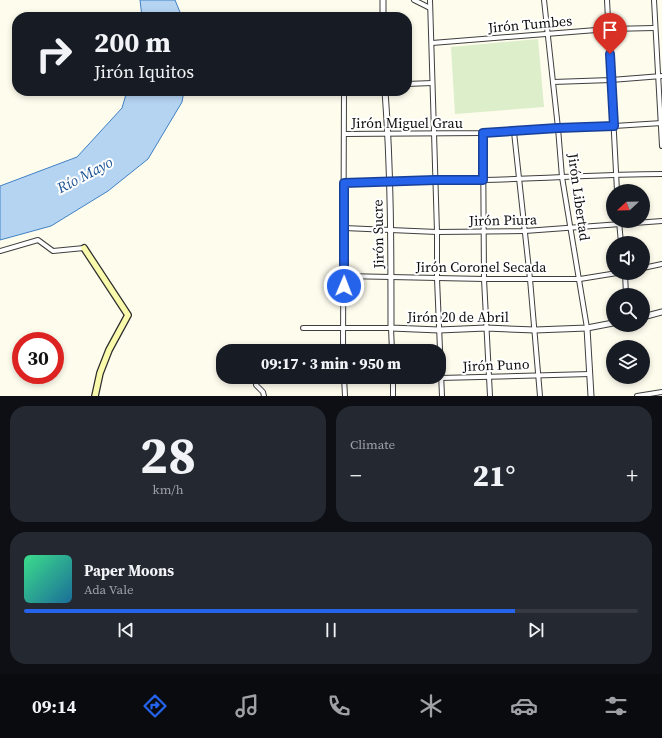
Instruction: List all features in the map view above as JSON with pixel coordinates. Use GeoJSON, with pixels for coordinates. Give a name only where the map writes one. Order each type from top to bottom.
{"type":"FeatureCollection","features":[{"type":"Feature","properties":{"kind":"main road"},"geometry":{"type":"LineString","coordinates":[[84,248],[128,315],[109,350],[100,373],[95,396]]}},
{"type":"Feature","properties":{"kind":"street"},"geometry":{"type":"LineString","coordinates":[[383,12],[384,0]]}},
{"type":"Feature","properties":{"kind":"street"},"geometry":{"type":"LineString","coordinates":[[414,0],[430,8]]}},
{"type":"Feature","properties":{"kind":"street"},"geometry":{"type":"LineString","coordinates":[[430,0],[439,344]]}},
{"type":"Feature","properties":{"kind":"street","name":"Jirón Libertad"},"geometry":{"type":"LineString","coordinates":[[544,0],[562,177],[587,328],[591,396]]}},
{"type":"Feature","properties":{"kind":"street"},"geometry":{"type":"LineString","coordinates":[[607,0],[617,184]]}},
{"type":"Feature","properties":{"kind":"street"},"geometry":{"type":"LineString","coordinates":[[654,0],[654,28],[660,76],[662,146]]}},
{"type":"Feature","properties":{"kind":"street","name":"Jirón Tumbes"},"geometry":{"type":"LineString","coordinates":[[432,43],[608,29],[654,28]]}},
{"type":"Feature","properties":{"kind":"street"},"geometry":{"type":"LineString","coordinates":[[656,38],[662,39]]}},
{"type":"Feature","properties":{"kind":"street"},"geometry":{"type":"LineString","coordinates":[[552,82],[611,80],[660,76]]}},
{"type":"Feature","properties":{"kind":"street"},"geometry":{"type":"LineString","coordinates":[[412,84],[432,83]]}},
{"type":"Feature","properties":{"kind":"street"},"geometry":{"type":"LineString","coordinates":[[343,344],[344,96]]}},
{"type":"Feature","properties":{"kind":"street","name":"Jirón Sucre"},"geometry":{"type":"LineString","coordinates":[[384,96],[388,133],[391,231],[391,328]]}},
{"type":"Feature","properties":{"kind":"street","name":"Jirón Miguel Grau"},"geometry":{"type":"LineString","coordinates":[[344,134],[514,132],[558,128],[662,123]]}},
{"type":"Feature","properties":{"kind":"street"},"geometry":{"type":"LineString","coordinates":[[514,132],[530,279],[540,396]]}},
{"type":"Feature","properties":{"kind":"street"},"geometry":{"type":"LineString","coordinates":[[483,133],[484,279],[490,396]]}},
{"type":"Feature","properties":{"kind":"street"},"geometry":{"type":"LineString","coordinates":[[344,183],[483,180],[616,174],[662,174]]}},
{"type":"Feature","properties":{"kind":"street","name":"Jirón Piura"},"geometry":{"type":"LineString","coordinates":[[650,222],[662,221]]}},
{"type":"Feature","properties":{"kind":"street","name":"Jirón Piura"},"geometry":{"type":"LineString","coordinates":[[344,228],[391,231],[484,232],[570,229],[606,225]]}},
{"type":"Feature","properties":{"kind":"street"},"geometry":{"type":"LineString","coordinates":[[0,250],[38,240],[53,251],[84,248]]}},
{"type":"Feature","properties":{"kind":"street"},"geometry":{"type":"LineString","coordinates":[[650,267],[662,264]]}},
{"type":"Feature","properties":{"kind":"street","name":"Jirón Coronel Secada"},"geometry":{"type":"LineString","coordinates":[[344,276],[437,279],[580,279],[606,275]]}},
{"type":"Feature","properties":{"kind":"street"},"geometry":{"type":"LineString","coordinates":[[650,315],[662,312]]}},
{"type":"Feature","properties":{"kind":"street","name":"Jirón 20 de Abril"},"geometry":{"type":"LineString","coordinates":[[302,328],[391,328],[439,330],[486,328],[535,330],[587,328],[606,324]]}},
{"type":"Feature","properties":{"kind":"street"},"geometry":{"type":"LineString","coordinates":[[391,328],[392,344]]}},
{"type":"Feature","properties":{"kind":"street","name":"Jirón Puno"},"geometry":{"type":"LineString","coordinates":[[446,378],[539,374],[590,374]]}},
{"type":"Feature","properties":{"kind":"street"},"geometry":{"type":"LineString","coordinates":[[256,384],[256,386],[263,392],[264,396]]}},
{"type":"Feature","properties":{"kind":"street"},"geometry":{"type":"LineString","coordinates":[[344,384],[345,396]]}},
{"type":"Feature","properties":{"kind":"street"},"geometry":{"type":"LineString","coordinates":[[392,396],[393,384]]}},
{"type":"Feature","properties":{"kind":"street"},"geometry":{"type":"LineString","coordinates":[[441,384],[442,396]]}},
{"type":"Feature","properties":{"kind":"street"},"geometry":{"type":"LineString","coordinates":[[637,396],[662,392]]}},
{"type":"Feature","properties":{"kind":"green space"},"geometry":{"type":"Polygon","coordinates":[[[538,39],[544,107],[455,114],[451,47],[538,39]]]}},
{"type":"Feature","properties":{"kind":"water"},"geometry":{"type":"Polygon","coordinates":[[[140,0],[175,0],[180,12],[141,12],[140,0]]]}},
{"type":"Feature","properties":{"kind":"water","name":"Río Mayo"},"geometry":{"type":"Polygon","coordinates":[[[126,96],[183,96],[182,102],[148,159],[108,191],[51,226],[0,240],[0,186],[77,157],[122,108],[126,96]]]}},
{"type":"Feature","properties":{"kind":"route"},"geometry":{"type":"LineString","coordinates":[[344,286],[344,183],[483,180],[483,133],[614,126],[610,54]]}}]}
